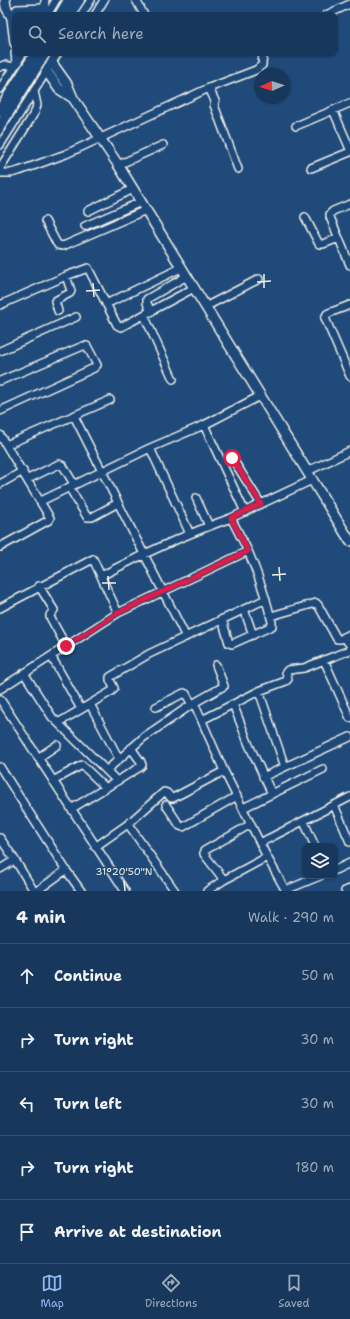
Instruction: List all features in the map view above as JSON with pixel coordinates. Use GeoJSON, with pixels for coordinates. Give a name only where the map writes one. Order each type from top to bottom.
{"type":"FeatureCollection","features":[{"type":"Feature","properties":{"kind":"highway"},"geometry":{"type":"LineString","coordinates":[[62,12],[69,0]]}},
{"type":"Feature","properties":{"kind":"highway"},"geometry":{"type":"LineString","coordinates":[[71,12],[79,0]]}},
{"type":"Feature","properties":{"kind":"highway"},"geometry":{"type":"LineString","coordinates":[[0,110],[33,56]]}},
{"type":"Feature","properties":{"kind":"highway"},"geometry":{"type":"LineString","coordinates":[[0,126],[43,56]]}},
{"type":"Feature","properties":{"kind":"main road"},"geometry":{"type":"LineString","coordinates":[[6,0],[13,12]]}},
{"type":"Feature","properties":{"kind":"main road"},"geometry":{"type":"LineString","coordinates":[[37,56],[47,72],[63,92],[72,98]]}},
{"type":"Feature","properties":{"kind":"main road"},"geometry":{"type":"LineString","coordinates":[[47,56],[66,84],[72,98],[133,189],[350,541]]}},
{"type":"Feature","properties":{"kind":"street"},"geometry":{"type":"LineString","coordinates":[[45,10],[56,0]]}},
{"type":"Feature","properties":{"kind":"street"},"geometry":{"type":"LineString","coordinates":[[83,12],[91,0]]}},
{"type":"Feature","properties":{"kind":"street"},"geometry":{"type":"LineString","coordinates":[[97,12],[104,0]]}},
{"type":"Feature","properties":{"kind":"street"},"geometry":{"type":"LineString","coordinates":[[136,0],[142,12]]}},
{"type":"Feature","properties":{"kind":"street"},"geometry":{"type":"LineString","coordinates":[[333,12],[350,4]]}},
{"type":"Feature","properties":{"kind":"street"},"geometry":{"type":"LineString","coordinates":[[0,146],[57,56]]}},
{"type":"Feature","properties":{"kind":"street"},"geometry":{"type":"LineString","coordinates":[[0,173],[11,173],[66,154],[208,88],[260,68],[262,65],[263,56]]}},
{"type":"Feature","properties":{"kind":"street"},"geometry":{"type":"LineString","coordinates":[[0,67],[16,61]]}},
{"type":"Feature","properties":{"kind":"street"},"geometry":{"type":"LineString","coordinates":[[0,90],[16,61]]}},
{"type":"Feature","properties":{"kind":"street"},"geometry":{"type":"LineString","coordinates":[[208,88],[215,101],[214,105],[238,170]]}},
{"type":"Feature","properties":{"kind":"street"},"geometry":{"type":"LineString","coordinates":[[0,168],[35,112],[37,105],[34,91]]}},
{"type":"Feature","properties":{"kind":"street"},"geometry":{"type":"LineString","coordinates":[[296,126],[350,103]]}},
{"type":"Feature","properties":{"kind":"street"},"geometry":{"type":"LineString","coordinates":[[333,110],[350,149]]}},
{"type":"Feature","properties":{"kind":"street"},"geometry":{"type":"LineString","coordinates":[[118,165],[163,145]]}},
{"type":"Feature","properties":{"kind":"street"},"geometry":{"type":"LineString","coordinates":[[311,168],[350,152]]}},
{"type":"Feature","properties":{"kind":"street"},"geometry":{"type":"LineString","coordinates":[[88,211],[133,189]]}},
{"type":"Feature","properties":{"kind":"street"},"geometry":{"type":"LineString","coordinates":[[350,204],[330,214],[350,265]]}},
{"type":"Feature","properties":{"kind":"street"},"geometry":{"type":"LineString","coordinates":[[45,221],[58,245],[63,246],[143,206]]}},
{"type":"Feature","properties":{"kind":"street"},"geometry":{"type":"LineString","coordinates":[[85,226],[143,206]]}},
{"type":"Feature","properties":{"kind":"street"},"geometry":{"type":"LineString","coordinates":[[305,217],[319,244],[339,238]]}},
{"type":"Feature","properties":{"kind":"street"},"geometry":{"type":"LineString","coordinates":[[0,305],[88,268],[119,327],[124,327],[194,288]]}},
{"type":"Feature","properties":{"kind":"street"},"geometry":{"type":"LineString","coordinates":[[106,304],[182,268]]}},
{"type":"Feature","properties":{"kind":"street"},"geometry":{"type":"LineString","coordinates":[[58,311],[55,301],[71,291],[66,276]]}},
{"type":"Feature","properties":{"kind":"street"},"geometry":{"type":"LineString","coordinates":[[173,379],[147,314],[147,299],[187,276]]}},
{"type":"Feature","properties":{"kind":"street"},"geometry":{"type":"LineString","coordinates":[[205,307],[259,279]]}},
{"type":"Feature","properties":{"kind":"street"},"geometry":{"type":"LineString","coordinates":[[350,305],[329,313],[325,318],[350,376]]}},
{"type":"Feature","properties":{"kind":"street"},"geometry":{"type":"LineString","coordinates":[[0,351],[76,317]]}},
{"type":"Feature","properties":{"kind":"street"},"geometry":{"type":"LineString","coordinates":[[0,381],[83,346],[87,346],[97,365],[94,368],[0,411]]}},
{"type":"Feature","properties":{"kind":"street"},"geometry":{"type":"LineString","coordinates":[[41,501],[150,448],[204,425],[260,396]]}},
{"type":"Feature","properties":{"kind":"street"},"geometry":{"type":"LineString","coordinates":[[0,546],[49,520],[50,516],[23,471],[2,440],[74,416],[110,400]]}},
{"type":"Feature","properties":{"kind":"street"},"geometry":{"type":"LineString","coordinates":[[74,416],[186,637]]}},
{"type":"Feature","properties":{"kind":"street"},"geometry":{"type":"LineString","coordinates":[[204,425],[245,512]]}},
{"type":"Feature","properties":{"kind":"street"},"geometry":{"type":"LineString","coordinates":[[150,448],[190,534]]}},
{"type":"Feature","properties":{"kind":"street"},"geometry":{"type":"LineString","coordinates":[[308,471],[350,452]]}},
{"type":"Feature","properties":{"kind":"street"},"geometry":{"type":"LineString","coordinates":[[232,458],[261,504]]}},
{"type":"Feature","properties":{"kind":"street"},"geometry":{"type":"LineString","coordinates":[[28,479],[59,464],[64,466],[71,486],[87,517],[92,517],[118,503]]}},
{"type":"Feature","properties":{"kind":"street"},"geometry":{"type":"LineString","coordinates":[[0,484],[23,471]]}},
{"type":"Feature","properties":{"kind":"street"},"geometry":{"type":"LineString","coordinates":[[101,576],[144,553],[245,512],[312,480]]}},
{"type":"Feature","properties":{"kind":"street"},"geometry":{"type":"LineString","coordinates":[[196,498],[209,526]]}},
{"type":"Feature","properties":{"kind":"street"},"geometry":{"type":"LineString","coordinates":[[222,619],[231,644],[272,626],[271,616],[258,574],[231,518]]}},
{"type":"Feature","properties":{"kind":"street"},"geometry":{"type":"LineString","coordinates":[[0,689],[118,613],[248,551]]}},
{"type":"Feature","properties":{"kind":"street"},"geometry":{"type":"LineString","coordinates":[[0,608],[39,586],[93,559],[118,613]]}},
{"type":"Feature","properties":{"kind":"street"},"geometry":{"type":"LineString","coordinates":[[39,586],[54,611],[50,617],[66,646]]}},
{"type":"Feature","properties":{"kind":"street"},"geometry":{"type":"LineString","coordinates":[[58,723],[114,689],[110,680],[111,676],[149,654],[266,599]]}},
{"type":"Feature","properties":{"kind":"street"},"geometry":{"type":"LineString","coordinates":[[271,616],[316,603],[337,639],[340,640],[347,635],[350,645]]}},
{"type":"Feature","properties":{"kind":"street"},"geometry":{"type":"LineString","coordinates":[[244,609],[253,635]]}},
{"type":"Feature","properties":{"kind":"street"},"geometry":{"type":"LineString","coordinates":[[202,720],[259,691],[287,680],[286,672],[288,670],[304,668],[350,650]]}},
{"type":"Feature","properties":{"kind":"street"},"geometry":{"type":"LineString","coordinates":[[51,656],[81,709]]}},
{"type":"Feature","properties":{"kind":"street"},"geometry":{"type":"LineString","coordinates":[[324,660],[350,718]]}},
{"type":"Feature","properties":{"kind":"street"},"geometry":{"type":"LineString","coordinates":[[107,770],[144,737],[193,704],[224,686],[216,665]]}},
{"type":"Feature","properties":{"kind":"street"},"geometry":{"type":"LineString","coordinates":[[24,673],[48,711],[58,723],[107,770],[117,782]]}},
{"type":"Feature","properties":{"kind":"street"},"geometry":{"type":"LineString","coordinates":[[259,691],[285,767]]}},
{"type":"Feature","properties":{"kind":"street"},"geometry":{"type":"LineString","coordinates":[[156,707],[184,693],[186,694],[202,720],[224,771],[267,857],[286,891],[313,879]]}},
{"type":"Feature","properties":{"kind":"street"},"geometry":{"type":"LineString","coordinates":[[0,699],[125,891]]}},
{"type":"Feature","properties":{"kind":"street"},"geometry":{"type":"LineString","coordinates":[[90,704],[119,759]]}},
{"type":"Feature","properties":{"kind":"street"},"geometry":{"type":"LineString","coordinates":[[233,704],[249,745],[272,794]]}},
{"type":"Feature","properties":{"kind":"street"},"geometry":{"type":"LineString","coordinates":[[263,777],[350,737]]}},
{"type":"Feature","properties":{"kind":"street"},"geometry":{"type":"LineString","coordinates":[[38,758],[57,745]]}},
{"type":"Feature","properties":{"kind":"street"},"geometry":{"type":"LineString","coordinates":[[71,809],[117,782],[142,765],[131,748]]}},
{"type":"Feature","properties":{"kind":"street"},"geometry":{"type":"LineString","coordinates":[[53,781],[82,765],[106,788]]}},
{"type":"Feature","properties":{"kind":"street"},"geometry":{"type":"LineString","coordinates":[[0,767],[81,891]]}},
{"type":"Feature","properties":{"kind":"street"},"geometry":{"type":"LineString","coordinates":[[243,808],[323,769]]}},
{"type":"Feature","properties":{"kind":"street"},"geometry":{"type":"LineString","coordinates":[[95,847],[128,824],[164,792],[167,792],[171,798],[173,798],[224,771]]}},
{"type":"Feature","properties":{"kind":"street"},"geometry":{"type":"LineString","coordinates":[[166,805],[180,826],[183,827],[237,796]]}},
{"type":"Feature","properties":{"kind":"street"},"geometry":{"type":"LineString","coordinates":[[260,843],[304,822],[350,797]]}},
{"type":"Feature","properties":{"kind":"street"},"geometry":{"type":"LineString","coordinates":[[334,805],[350,842]]}},
{"type":"Feature","properties":{"kind":"street"},"geometry":{"type":"LineString","coordinates":[[304,822],[314,843]]}},
{"type":"Feature","properties":{"kind":"street"},"geometry":{"type":"LineString","coordinates":[[128,824],[175,891]]}},
{"type":"Feature","properties":{"kind":"street"},"geometry":{"type":"LineString","coordinates":[[224,880],[204,854],[204,851],[251,824]]}},
{"type":"Feature","properties":{"kind":"street"},"geometry":{"type":"LineString","coordinates":[[0,838],[36,891],[66,870]]}},
{"type":"Feature","properties":{"kind":"street"},"geometry":{"type":"LineString","coordinates":[[207,891],[267,857]]}},
{"type":"Feature","properties":{"kind":"street"},"geometry":{"type":"LineString","coordinates":[[0,868],[15,860]]}},
{"type":"Feature","properties":{"kind":"street"},"geometry":{"type":"LineString","coordinates":[[338,869],[350,864]]}},
{"type":"Feature","properties":{"kind":"street"},"geometry":{"type":"LineString","coordinates":[[345,891],[350,889]]}},
{"type":"Feature","properties":{"kind":"route"},"geometry":{"type":"LineString","coordinates":[[66,646],[118,613],[248,551],[231,518],[261,504],[232,458]]}}]}
